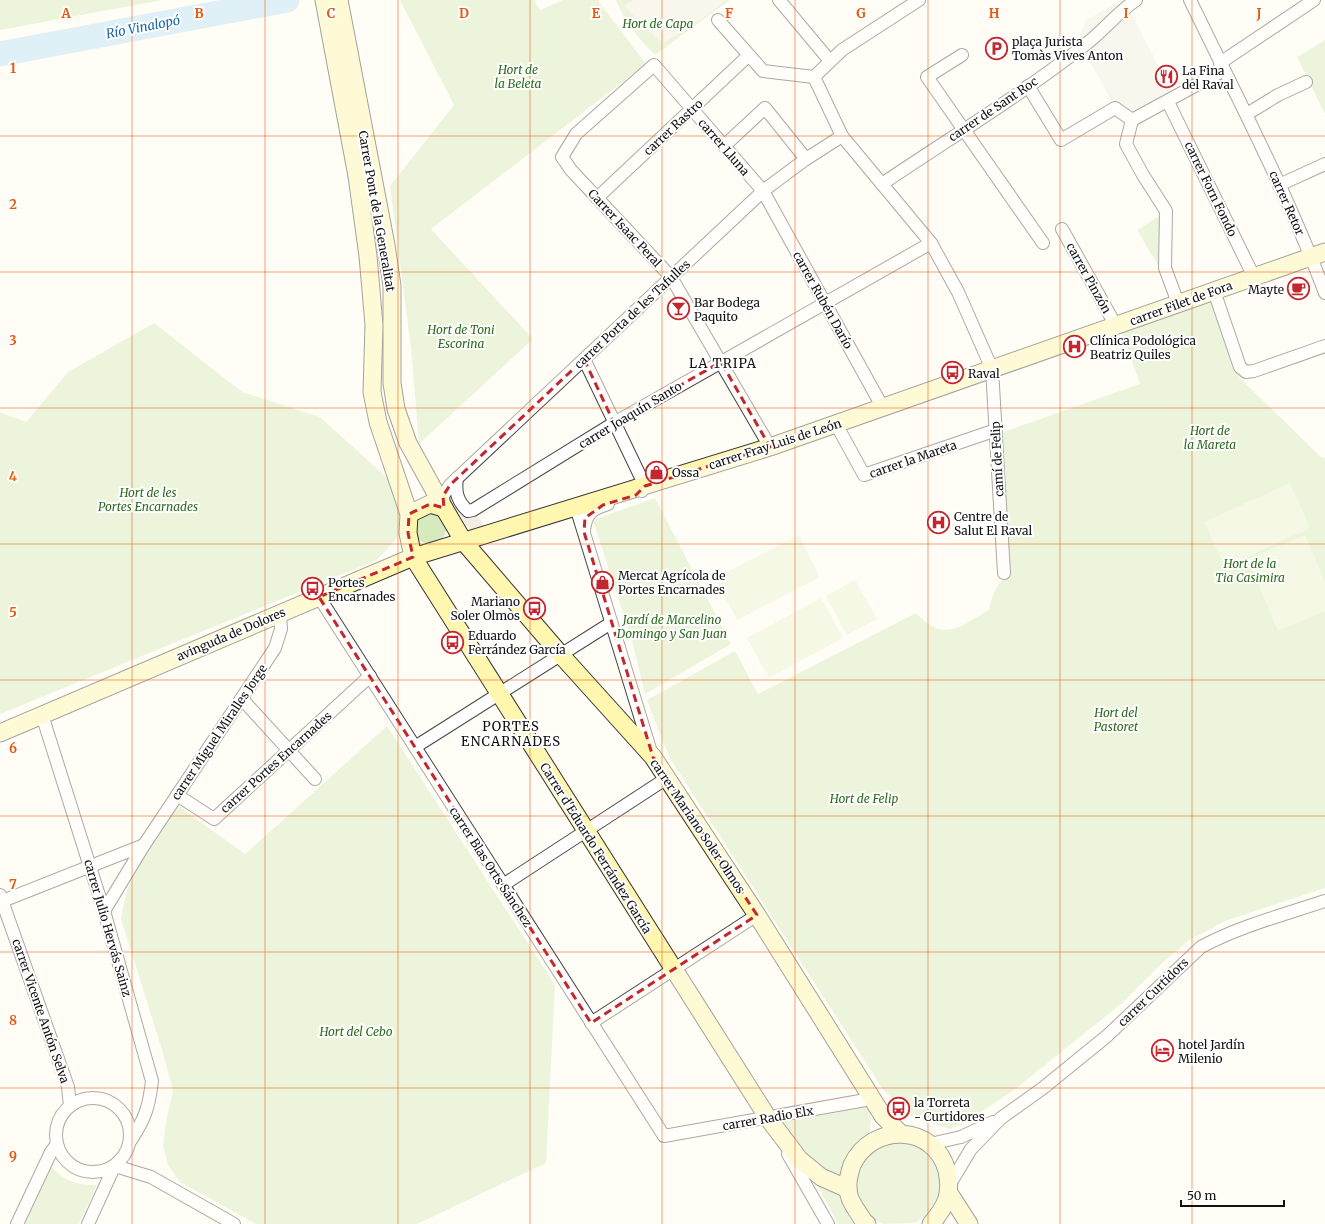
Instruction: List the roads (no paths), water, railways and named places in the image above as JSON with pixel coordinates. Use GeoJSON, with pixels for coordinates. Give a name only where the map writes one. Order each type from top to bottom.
{"type":"FeatureCollection","features":[{"type":"Feature","properties":{"kind":"main road","name":"Carrer Pont de la Generalitat"},"geometry":{"type":"LineString","coordinates":[[324,0],[364,174],[392,286],[392,383],[396,409],[408,443],[464,542]]}},
{"type":"Feature","properties":{"kind":"main road","name":"Carrer Pont de la Generalitat"},"geometry":{"type":"LineString","coordinates":[[339,0],[364,174],[368,256],[374,325],[372,392],[378,422],[409,514],[408,533],[413,557]]}},
{"type":"Feature","properties":{"kind":"main road","name":"carrer Filet de Fora"},"geometry":{"type":"LineString","coordinates":[[992,369],[1318,254]]}},
{"type":"Feature","properties":{"kind":"main road","name":"carrer Fray Luis de León"},"geometry":{"type":"LineString","coordinates":[[464,542],[770,447],[992,369]]}},
{"type":"Feature","properties":{"kind":"main road"},"geometry":{"type":"LineString","coordinates":[[409,514],[430,504],[444,508]]}},
{"type":"Feature","properties":{"kind":"main road","name":"avinguda de Dolores"},"geometry":{"type":"LineString","coordinates":[[0,733],[413,557],[464,542]]}},
{"type":"Feature","properties":{"kind":"main road","name":"carrer Mariano Soler Olmos"},"geometry":{"type":"LineString","coordinates":[[464,542],[561,655],[653,757],[757,915],[882,1116],[900,1134]]}},
{"type":"Feature","properties":{"kind":"main road","name":"Carrer d'Eduardo Ferrández García"},"geometry":{"type":"LineString","coordinates":[[413,557],[498,694],[768,1118],[799,1159],[821,1177],[848,1189]]}},
{"type":"Feature","properties":{"kind":"main road"},"geometry":{"type":"LineString","coordinates":[[867,1224],[864,1222],[849,1196],[849,1172],[857,1155],[869,1143],[884,1136],[900,1134],[914,1136],[930,1144],[944,1161],[950,1189],[969,1224]]}},
{"type":"Feature","properties":{"kind":"main road"},"geometry":{"type":"LineString","coordinates":[[931,1224],[943,1211],[950,1189]]}},
{"type":"Feature","properties":{"kind":"street"},"geometry":{"type":"LineString","coordinates":[[779,0],[830,61]]}},
{"type":"Feature","properties":{"kind":"street"},"geometry":{"type":"LineString","coordinates":[[814,77],[842,50],[919,0]]}},
{"type":"Feature","properties":{"kind":"street","name":"carrer de Sant Roc"},"geometry":{"type":"LineString","coordinates":[[882,184],[1028,86],[1087,44],[1122,10],[1136,0]]}},
{"type":"Feature","properties":{"kind":"street","name":"carrer Retor"},"geometry":{"type":"LineString","coordinates":[[1190,0],[1279,184],[1318,254],[1325,293]]}},
{"type":"Feature","properties":{"kind":"street"},"geometry":{"type":"LineString","coordinates":[[1178,303],[1165,268],[1166,211],[1143,175],[1126,144],[1132,120],[1168,102],[1222,67],[1314,0]]}},
{"type":"Feature","properties":{"kind":"street"},"geometry":{"type":"LineString","coordinates":[[718,20],[763,71],[814,77]]}},
{"type":"Feature","properties":{"kind":"street"},"geometry":{"type":"LineString","coordinates":[[962,55],[927,77],[1043,243]]}},
{"type":"Feature","properties":{"kind":"street","name":"carrer Rastro"},"geometry":{"type":"LineString","coordinates":[[597,198],[749,56]]}},
{"type":"Feature","properties":{"kind":"street","name":"carrer Lluna"},"geometry":{"type":"LineString","coordinates":[[562,157],[576,134],[654,65],[763,191]]}},
{"type":"Feature","properties":{"kind":"street"},"geometry":{"type":"LineString","coordinates":[[814,77],[842,136],[931,243],[958,292],[992,369]]}},
{"type":"Feature","properties":{"kind":"street"},"geometry":{"type":"LineString","coordinates":[[1246,114],[1278,95],[1306,82]]}},
{"type":"Feature","properties":{"kind":"street"},"geometry":{"type":"LineString","coordinates":[[1028,86],[1061,140],[1115,108],[1132,120]]}},
{"type":"Feature","properties":{"kind":"street","name":"carrer Forn Fondo"},"geometry":{"type":"LineString","coordinates":[[1168,102],[1254,277]]}},
{"type":"Feature","properties":{"kind":"street"},"geometry":{"type":"LineString","coordinates":[[724,146],[765,108],[806,159]]}},
{"type":"Feature","properties":{"kind":"street","name":"carrer Porta de les Tafulles"},"geometry":{"type":"LineString","coordinates":[[444,508],[443,496],[450,485],[457,478],[763,191],[806,159],[842,136]]}},
{"type":"Feature","properties":{"kind":"street","name":"Carrer Isaac Peral"},"geometry":{"type":"LineString","coordinates":[[562,157],[597,198],[671,277],[770,447]]}},
{"type":"Feature","properties":{"kind":"street"},"geometry":{"type":"LineString","coordinates":[[1279,184],[1325,164]]}},
{"type":"Feature","properties":{"kind":"street","name":"carrer Rubén Darío"},"geometry":{"type":"LineString","coordinates":[[763,191],[883,408]]}},
{"type":"Feature","properties":{"kind":"street","name":"carrer Pinzón"},"geometry":{"type":"LineString","coordinates":[[1062,229],[1116,326]]}},
{"type":"Feature","properties":{"kind":"street","name":"carrer Joaquín Santo"},"geometry":{"type":"LineString","coordinates":[[457,478],[455,491],[458,498],[468,511],[473,510],[614,423],[931,243]]}},
{"type":"Feature","properties":{"kind":"street"},"geometry":{"type":"LineString","coordinates":[[1214,291],[1240,367],[1246,372],[1254,371],[1325,346]]}},
{"type":"Feature","properties":{"kind":"street"},"geometry":{"type":"LineString","coordinates":[[584,359],[645,486],[642,491],[636,495],[603,505],[591,511],[586,518],[584,532]]}},
{"type":"Feature","properties":{"kind":"street","name":"camí de Felip"},"geometry":{"type":"LineString","coordinates":[[992,369],[1004,572]]}},
{"type":"Feature","properties":{"kind":"street","name":"carrer la Mareta"},"geometry":{"type":"LineString","coordinates":[[836,424],[864,476],[996,430]]}},
{"type":"Feature","properties":{"kind":"street"},"geometry":{"type":"LineString","coordinates":[[576,507],[653,757]]}},
{"type":"Feature","properties":{"kind":"street","name":"carrer Blas Orts Sánchez"},"geometry":{"type":"LineString","coordinates":[[319,596],[664,1136]]}},
{"type":"Feature","properties":{"kind":"street","name":"carrer Miguel Miralles Jorge"},"geometry":{"type":"LineString","coordinates":[[104,911],[144,844],[275,648],[281,629],[280,614]]}},
{"type":"Feature","properties":{"kind":"street"},"geometry":{"type":"LineString","coordinates":[[415,747],[611,623]]}},
{"type":"Feature","properties":{"kind":"street","name":"carrer Portes Encarnades"},"geometry":{"type":"LineString","coordinates":[[177,795],[214,819],[370,676]]}},
{"type":"Feature","properties":{"kind":"street"},"geometry":{"type":"LineString","coordinates":[[242,699],[315,779]]}},
{"type":"Feature","properties":{"kind":"street","name":"carrer Julio Hervás Sainz"},"geometry":{"type":"LineString","coordinates":[[42,715],[104,911],[152,1081],[150,1105],[142,1124],[131,1140]]}},
{"type":"Feature","properties":{"kind":"street"},"geometry":{"type":"LineString","coordinates":[[503,885],[667,778]]}},
{"type":"Feature","properties":{"kind":"street"},"geometry":{"type":"LineString","coordinates":[[1,900],[144,844]]}},
{"type":"Feature","properties":{"kind":"street","name":"carrer Vicente Antón Selva"},"geometry":{"type":"LineString","coordinates":[[1,900],[68,1087],[70,1106]]}},
{"type":"Feature","properties":{"kind":"street","name":"carrer Curtidors"},"geometry":{"type":"LineString","coordinates":[[930,1144],[961,1137],[1001,1118],[1043,1088],[1107,1036],[1201,947],[1252,925],[1325,901]]}},
{"type":"Feature","properties":{"kind":"street"},"geometry":{"type":"LineString","coordinates":[[591,1022],[757,915]]}},
{"type":"Feature","properties":{"kind":"street"},"geometry":{"type":"LineString","coordinates":[[88,1224],[115,1167],[126,1155],[131,1140],[129,1124],[122,1111],[107,1100],[95,1098],[83,1099],[70,1106],[59,1120],[56,1133],[57,1144],[65,1160],[80,1171],[96,1173],[115,1167],[151,1177],[234,1224]]}},
{"type":"Feature","properties":{"kind":"street","name":"carrer Radio Elx"},"geometry":{"type":"LineString","coordinates":[[664,1136],[872,1099]]}},
{"type":"Feature","properties":{"kind":"street","name":"Carrer d'Eduardo Ferrández García"},"geometry":{"type":"LineString","coordinates":[[768,1118],[828,1224]]}},
{"type":"Feature","properties":{"kind":"street","name":"carrer Curtidors"},"geometry":{"type":"LineString","coordinates":[[950,1189],[971,1149],[1001,1118]]}},
{"type":"Feature","properties":{"kind":"street"},"geometry":{"type":"LineString","coordinates":[[17,1224],[51,1152],[57,1144]]}},
{"type":"Feature","properties":{"kind":"waterway","name":"Río Vinalopó"},"geometry":{"type":"LineString","coordinates":[[0,54],[287,0]]}},
{"type":"Feature","properties":{"kind":"place","name":"plaça Jurista Tomàs Vives Anton"},"geometry":{"type":"Point","coordinates":[996,48]}},
{"type":"Feature","properties":{"kind":"place","name":"La Fina del Raval"},"geometry":{"type":"Point","coordinates":[1166,77]}},
{"type":"Feature","properties":{"kind":"place","name":"Mayte"},"geometry":{"type":"Point","coordinates":[1299,289]}},
{"type":"Feature","properties":{"kind":"place","name":"Bar Bodega Paquito"},"geometry":{"type":"Point","coordinates":[679,309]}},
{"type":"Feature","properties":{"kind":"place","name":"Clínica Podológica Beatriz Quiles"},"geometry":{"type":"Point","coordinates":[1075,347]}},
{"type":"Feature","properties":{"kind":"place","name":"Raval"},"geometry":{"type":"Point","coordinates":[952,373]}},
{"type":"Feature","properties":{"kind":"place","name":"Ossa"},"geometry":{"type":"Point","coordinates":[657,472]}},
{"type":"Feature","properties":{"kind":"place","name":"Centre de Salut El Raval"},"geometry":{"type":"Point","coordinates":[938,523]}},
{"type":"Feature","properties":{"kind":"place","name":"Mercat Agrícola de Portes Encarnades"},"geometry":{"type":"Point","coordinates":[603,582]}},
{"type":"Feature","properties":{"kind":"place","name":"Portes Encarnades"},"geometry":{"type":"Point","coordinates":[312,589]}},
{"type":"Feature","properties":{"kind":"place","name":"Mariano Soler Olmos"},"geometry":{"type":"Point","coordinates":[535,608]}},
{"type":"Feature","properties":{"kind":"place","name":"Eduardo Ferrández García"},"geometry":{"type":"Point","coordinates":[452,642]}},
{"type":"Feature","properties":{"kind":"place","name":"hotel Jardín Milenio"},"geometry":{"type":"Point","coordinates":[1162,1051]}},
{"type":"Feature","properties":{"kind":"place","name":"la Torreta - Curtidores"},"geometry":{"type":"Point","coordinates":[899,1109]}},
{"type":"Feature","properties":{"kind":"district","name":"LA TRIPA"},"geometry":{"type":"Point","coordinates":[723,363]}},
{"type":"Feature","properties":{"kind":"district","name":"PORTES ENCARNADES"},"geometry":{"type":"Point","coordinates":[511,734]}},
{"type":"Feature","properties":{"kind":"park label","name":"Hort de Capa"},"geometry":{"type":"Point","coordinates":[658,23]}},
{"type":"Feature","properties":{"kind":"park label","name":"Hort de la Beleta"},"geometry":{"type":"Point","coordinates":[518,76]}},
{"type":"Feature","properties":{"kind":"park label","name":"Hort de Toni Escorina"},"geometry":{"type":"Point","coordinates":[461,336]}},
{"type":"Feature","properties":{"kind":"park label","name":"Hort de la Mareta"},"geometry":{"type":"Point","coordinates":[1210,437]}},
{"type":"Feature","properties":{"kind":"park label","name":"Hort de les Portes Encarnades"},"geometry":{"type":"Point","coordinates":[148,499]}},
{"type":"Feature","properties":{"kind":"park label","name":"Hort de la Tia Casimira"},"geometry":{"type":"Point","coordinates":[1250,570]}},
{"type":"Feature","properties":{"kind":"park label","name":"Jardí de Marcelino Domingo y San Juan"},"geometry":{"type":"Point","coordinates":[672,626]}},
{"type":"Feature","properties":{"kind":"park label","name":"Hort del Pastoret"},"geometry":{"type":"Point","coordinates":[1116,719]}},
{"type":"Feature","properties":{"kind":"park label","name":"Hort de Felip"},"geometry":{"type":"Point","coordinates":[864,798]}},
{"type":"Feature","properties":{"kind":"park label","name":"Hort del Cebo"},"geometry":{"type":"Point","coordinates":[356,1031]}}]}
